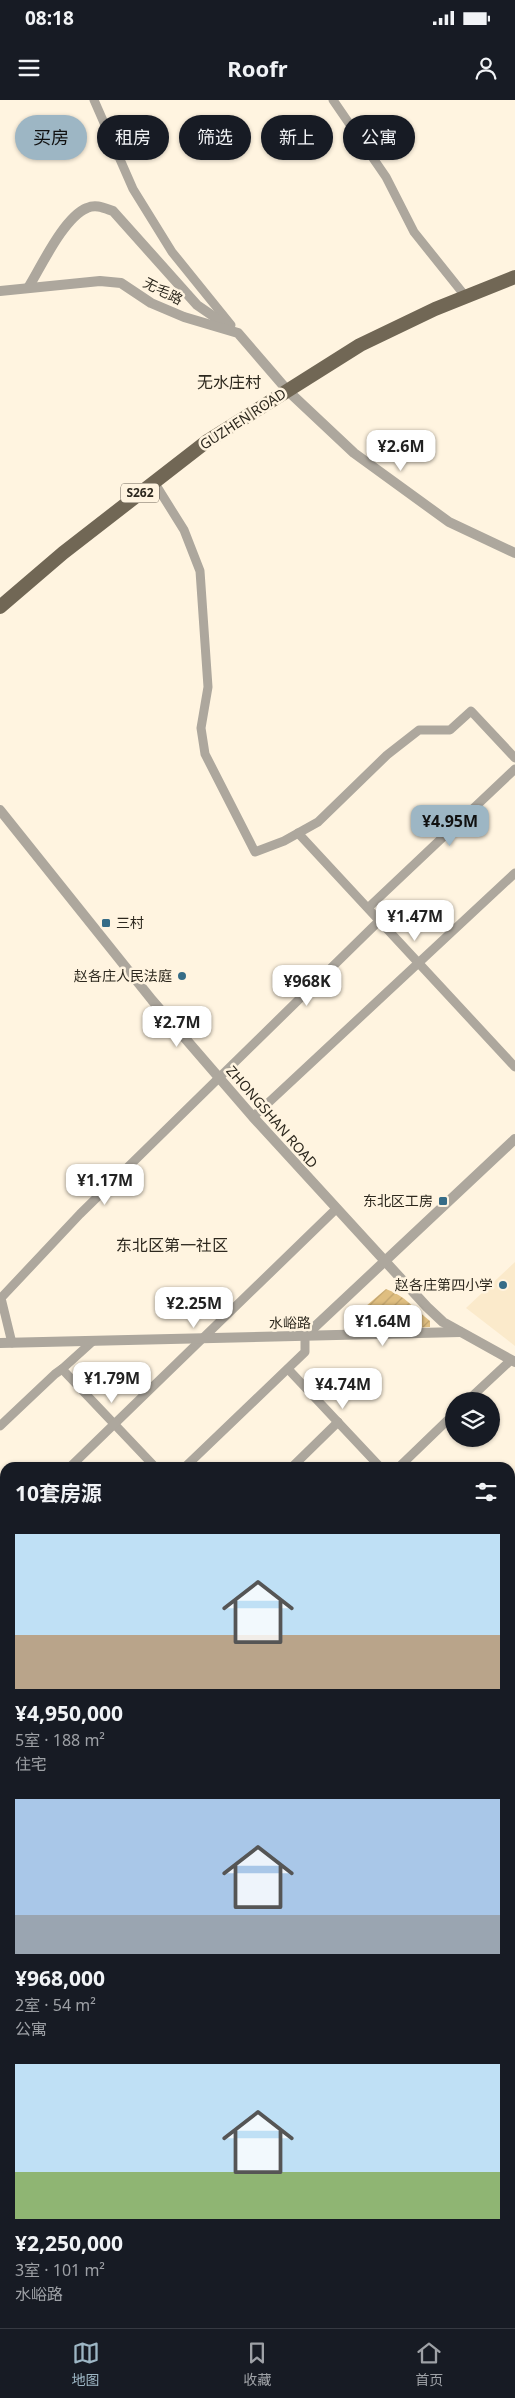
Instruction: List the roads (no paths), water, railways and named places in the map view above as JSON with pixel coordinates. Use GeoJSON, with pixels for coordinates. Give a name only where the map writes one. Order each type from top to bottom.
{"type":"FeatureCollection","features":[{"type":"Feature","properties":{"kind":"main road","name":"GUZHEN ROAD"},"geometry":{"type":"LineString","coordinates":[[0,607],[63,553],[206,442],[360,345],[515,277]]}},
{"type":"Feature","properties":{"kind":"street"},"geometry":{"type":"LineString","coordinates":[[94,100],[133,189],[172,252],[288,391],[354,453],[441,516],[515,553]]}},
{"type":"Feature","properties":{"kind":"street"},"geometry":{"type":"LineString","coordinates":[[333,100],[386,177],[414,232],[466,297]]}},
{"type":"Feature","properties":{"kind":"street"},"geometry":{"type":"LineString","coordinates":[[28,288],[76,214],[88,207],[98,206],[113,211],[197,305],[238,333]]}},
{"type":"Feature","properties":{"kind":"street","name":"无毛路"},"geometry":{"type":"LineString","coordinates":[[0,291],[100,281],[121,283],[151,303],[184,316],[238,333]]}},
{"type":"Feature","properties":{"kind":"street"},"geometry":{"type":"LineString","coordinates":[[154,482],[184,530],[200,572],[208,687],[201,728],[205,754],[255,852],[318,822],[388,755],[418,730],[450,730],[471,711],[515,758]]}},
{"type":"Feature","properties":{"kind":"street"},"geometry":{"type":"LineString","coordinates":[[368,908],[515,769]]}},
{"type":"Feature","properties":{"kind":"street","name":"ZHONGSHAN ROAD"},"geometry":{"type":"LineString","coordinates":[[0,810],[152,1000],[218,1077],[427,1307],[443,1322],[513,1361]]}},
{"type":"Feature","properties":{"kind":"street"},"geometry":{"type":"LineString","coordinates":[[298,833],[515,1067]]}},
{"type":"Feature","properties":{"kind":"street"},"geometry":{"type":"LineString","coordinates":[[253,1117],[515,873]]}},
{"type":"Feature","properties":{"kind":"street"},"geometry":{"type":"LineString","coordinates":[[12,1343],[1,1298],[80,1214],[379,921]]}},
{"type":"Feature","properties":{"kind":"street"},"geometry":{"type":"LineString","coordinates":[[190,1462],[305,1352],[305,1336],[515,1139]]}},
{"type":"Feature","properties":{"kind":"street"},"geometry":{"type":"LineString","coordinates":[[75,1462],[336,1208]]}},
{"type":"Feature","properties":{"kind":"street","name":"水峪路"},"geometry":{"type":"LineString","coordinates":[[0,1343],[460,1332]]}},
{"type":"Feature","properties":{"kind":"street"},"geometry":{"type":"LineString","coordinates":[[0,1426],[93,1341]]}},
{"type":"Feature","properties":{"kind":"street"},"geometry":{"type":"LineString","coordinates":[[477,1392],[513,1361]]}},
{"type":"Feature","properties":{"kind":"street"},"geometry":{"type":"LineString","coordinates":[[62,1369],[150,1462]]}},
{"type":"Feature","properties":{"kind":"street"},"geometry":{"type":"LineString","coordinates":[[288,1369],[375,1462]]}},
{"type":"Feature","properties":{"kind":"street"},"geometry":{"type":"LineString","coordinates":[[296,1462],[338,1422]]}},
{"type":"Feature","properties":{"kind":"street"},"geometry":{"type":"LineString","coordinates":[[404,1462],[445,1423]]}},
{"type":"Feature","properties":{"kind":"place","name":"三村"},"geometry":{"type":"Point","coordinates":[106,923]}},
{"type":"Feature","properties":{"kind":"place","name":"赵各庄人民法庭"},"geometry":{"type":"Point","coordinates":[182,976]}},
{"type":"Feature","properties":{"kind":"place","name":"东北区工房"},"geometry":{"type":"Point","coordinates":[443,1201]}},
{"type":"Feature","properties":{"kind":"place","name":"赵各庄第四小学"},"geometry":{"type":"Point","coordinates":[503,1285]}},
{"type":"Feature","properties":{"kind":"district","name":"无水庄村"},"geometry":{"type":"Point","coordinates":[229,382]}},
{"type":"Feature","properties":{"kind":"district","name":"东北区第一社区"},"geometry":{"type":"Point","coordinates":[172,1245]}}]}
